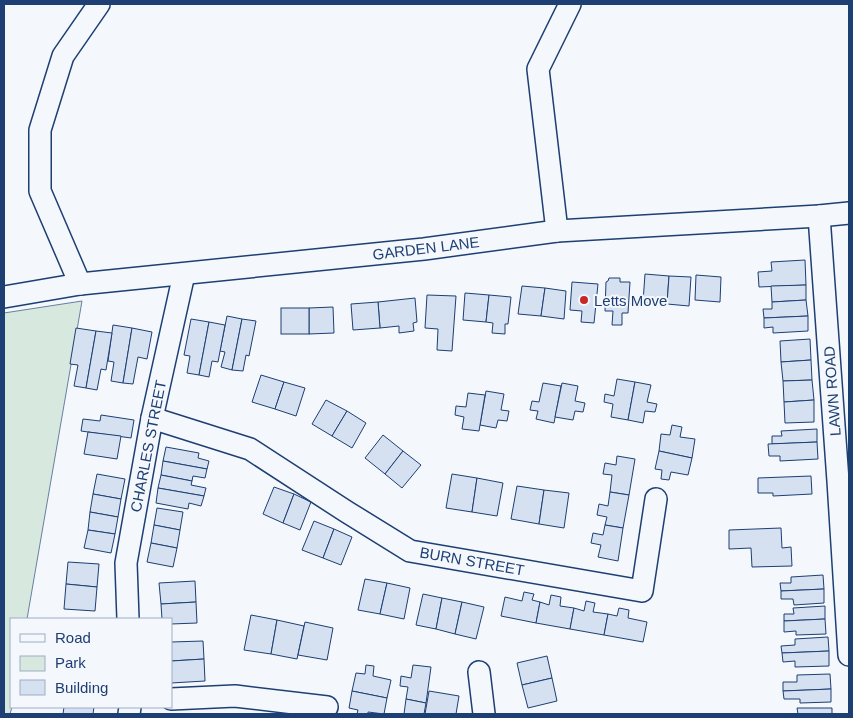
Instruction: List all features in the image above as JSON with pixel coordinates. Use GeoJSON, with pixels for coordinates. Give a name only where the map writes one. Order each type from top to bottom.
{"type":"FeatureCollection","features":[{"type":"Feature","properties":{"kind":"street"},"geometry":{"type":"LineString","coordinates":[[80,284],[40,190],[40,130],[63,56],[99,4]]}},
{"type":"Feature","properties":{"kind":"street"},"geometry":{"type":"LineString","coordinates":[[557,231],[538,69],[570,4]]}},
{"type":"Feature","properties":{"kind":"street","name":"GARDEN LANE"},"geometry":{"type":"LineString","coordinates":[[4,297],[80,284],[424,249],[557,231],[849,213]]}},
{"type":"Feature","properties":{"kind":"street","name":"LAWN ROAD"},"geometry":{"type":"LineString","coordinates":[[819,216],[849,655]]}},
{"type":"Feature","properties":{"kind":"street","name":"CHARLES STREET"},"geometry":{"type":"LineString","coordinates":[[128,618],[126,563],[152,418],[184,274]]}},
{"type":"Feature","properties":{"kind":"street","name":"BURN STREET"},"geometry":{"type":"LineString","coordinates":[[152,418],[250,449],[346,512],[410,550],[642,591],[656,499]]}},
{"type":"Feature","properties":{"kind":"street"},"geometry":{"type":"LineString","coordinates":[[478,672],[484,714]]}},
{"type":"Feature","properties":{"kind":"street"},"geometry":{"type":"LineString","coordinates":[[172,699],[235,696],[327,707]]}},
{"type":"Feature","properties":{"kind":"green space"},"geometry":{"type":"Polygon","coordinates":[[[82,301],[27,618],[10,618],[10,708],[12,708],[10,714],[4,714],[4,313],[82,301]]]}},
{"type":"Feature","properties":{"kind":"building"},"geometry":{"type":"Polygon","coordinates":[[[805,260],[806,285],[759,287],[758,272],[772,271],[771,262],[805,260]]]}},
{"type":"Feature","properties":{"kind":"building"},"geometry":{"type":"Polygon","coordinates":[[[645,274],[669,276],[667,304],[643,302],[645,274]]]}},
{"type":"Feature","properties":{"kind":"building"},"geometry":{"type":"Polygon","coordinates":[[[696,275],[721,277],[720,302],[695,300],[696,275]]]}},
{"type":"Feature","properties":{"kind":"building"},"geometry":{"type":"Polygon","coordinates":[[[669,276],[691,277],[689,306],[667,304],[669,276]]]}},
{"type":"Feature","properties":{"kind":"building"},"geometry":{"type":"Polygon","coordinates":[[[609,278],[620,278],[620,282],[630,282],[628,313],[622,313],[622,325],[612,325],[613,311],[605,311],[606,282],[609,278]]]}},
{"type":"Feature","properties":{"kind":"building"},"geometry":{"type":"Polygon","coordinates":[[[572,282],[598,284],[594,323],[581,322],[582,311],[570,310],[572,282]]]}},
{"type":"Feature","properties":{"kind":"building"},"geometry":{"type":"Polygon","coordinates":[[[806,285],[806,300],[772,302],[771,286],[806,285]]]}},
{"type":"Feature","properties":{"kind":"building"},"geometry":{"type":"Polygon","coordinates":[[[522,286],[545,288],[541,316],[518,314],[522,286]]]}},
{"type":"Feature","properties":{"kind":"building"},"geometry":{"type":"Polygon","coordinates":[[[545,288],[566,291],[564,319],[541,316],[545,288]]]}},
{"type":"Feature","properties":{"kind":"building"},"geometry":{"type":"Polygon","coordinates":[[[465,293],[489,295],[486,322],[463,320],[465,293]]]}},
{"type":"Feature","properties":{"kind":"building"},"geometry":{"type":"Polygon","coordinates":[[[427,295],[456,296],[452,351],[437,350],[438,329],[425,328],[427,295]]]}},
{"type":"Feature","properties":{"kind":"building"},"geometry":{"type":"Polygon","coordinates":[[[489,295],[511,297],[508,324],[505,324],[505,334],[492,333],[493,323],[486,322],[489,295]]]}},
{"type":"Feature","properties":{"kind":"building"},"geometry":{"type":"Polygon","coordinates":[[[415,298],[417,322],[413,323],[414,331],[399,333],[399,326],[380,328],[378,302],[415,298]]]}},
{"type":"Feature","properties":{"kind":"building"},"geometry":{"type":"Polygon","coordinates":[[[806,300],[808,316],[764,318],[763,309],[772,309],[772,302],[806,300]]]}},
{"type":"Feature","properties":{"kind":"building"},"geometry":{"type":"Polygon","coordinates":[[[378,302],[380,328],[353,330],[351,304],[378,302]]]}},
{"type":"Feature","properties":{"kind":"building"},"geometry":{"type":"Polygon","coordinates":[[[333,307],[334,333],[309,334],[309,308],[333,307]]]}},
{"type":"Feature","properties":{"kind":"building"},"geometry":{"type":"Polygon","coordinates":[[[281,308],[309,308],[309,334],[281,334],[281,308]]]}},
{"type":"Feature","properties":{"kind":"building"},"geometry":{"type":"Polygon","coordinates":[[[227,316],[242,319],[232,370],[221,367],[225,352],[220,351],[227,316]]]}},
{"type":"Feature","properties":{"kind":"building"},"geometry":{"type":"Polygon","coordinates":[[[808,316],[808,331],[773,333],[773,327],[764,328],[764,318],[808,316]]]}},
{"type":"Feature","properties":{"kind":"building"},"geometry":{"type":"Polygon","coordinates":[[[191,319],[209,322],[199,375],[187,373],[190,356],[184,355],[191,319]]]}},
{"type":"Feature","properties":{"kind":"building"},"geometry":{"type":"Polygon","coordinates":[[[242,319],[256,321],[249,356],[246,355],[243,371],[232,370],[242,319]]]}},
{"type":"Feature","properties":{"kind":"building"},"geometry":{"type":"Polygon","coordinates":[[[209,322],[225,325],[218,362],[212,361],[209,377],[199,375],[209,322]]]}},
{"type":"Feature","properties":{"kind":"building"},"geometry":{"type":"Polygon","coordinates":[[[113,325],[132,328],[123,383],[111,381],[114,362],[108,361],[113,325]]]}},
{"type":"Feature","properties":{"kind":"building"},"geometry":{"type":"Polygon","coordinates":[[[76,328],[96,331],[86,388],[74,386],[78,365],[70,364],[76,328]]]}},
{"type":"Feature","properties":{"kind":"building"},"geometry":{"type":"Polygon","coordinates":[[[132,328],[152,332],[147,359],[138,357],[133,384],[123,383],[132,328]]]}},
{"type":"Feature","properties":{"kind":"building"},"geometry":{"type":"Polygon","coordinates":[[[96,331],[112,333],[106,370],[101,369],[97,390],[86,388],[96,331]]]}},
{"type":"Feature","properties":{"kind":"building"},"geometry":{"type":"Polygon","coordinates":[[[810,339],[811,360],[781,362],[780,341],[810,339]]]}},
{"type":"Feature","properties":{"kind":"building"},"geometry":{"type":"Polygon","coordinates":[[[811,360],[812,380],[783,381],[781,362],[811,360]]]}},
{"type":"Feature","properties":{"kind":"building"},"geometry":{"type":"Polygon","coordinates":[[[261,375],[284,382],[275,409],[252,402],[261,375]]]}},
{"type":"Feature","properties":{"kind":"building"},"geometry":{"type":"Polygon","coordinates":[[[617,379],[635,382],[628,420],[611,417],[613,404],[604,402],[605,394],[614,396],[617,379]]]}},
{"type":"Feature","properties":{"kind":"building"},"geometry":{"type":"Polygon","coordinates":[[[812,380],[814,400],[784,402],[783,381],[812,380]]]}},
{"type":"Feature","properties":{"kind":"building"},"geometry":{"type":"Polygon","coordinates":[[[284,382],[305,388],[296,416],[275,409],[284,382]]]}},
{"type":"Feature","properties":{"kind":"building"},"geometry":{"type":"Polygon","coordinates":[[[635,382],[651,385],[647,402],[657,404],[655,412],[645,411],[643,423],[628,420],[635,382]]]}},
{"type":"Feature","properties":{"kind":"building"},"geometry":{"type":"Polygon","coordinates":[[[543,383],[561,386],[554,423],[536,419],[538,411],[530,410],[532,401],[539,402],[543,383]]]}},
{"type":"Feature","properties":{"kind":"building"},"geometry":{"type":"Polygon","coordinates":[[[562,383],[578,386],[575,401],[585,403],[583,412],[575,411],[573,420],[555,417],[562,383]]]}},
{"type":"Feature","properties":{"kind":"building"},"geometry":{"type":"Polygon","coordinates":[[[486,391],[504,394],[501,410],[509,411],[507,421],[498,420],[496,428],[480,425],[486,391]]]}},
{"type":"Feature","properties":{"kind":"building"},"geometry":{"type":"Polygon","coordinates":[[[468,393],[485,395],[479,431],[462,429],[464,417],[455,415],[456,406],[466,407],[468,393]]]}},
{"type":"Feature","properties":{"kind":"building"},"geometry":{"type":"Polygon","coordinates":[[[326,400],[347,411],[332,436],[312,424],[326,400]]]}},
{"type":"Feature","properties":{"kind":"building"},"geometry":{"type":"Polygon","coordinates":[[[814,400],[814,422],[785,423],[784,402],[814,400]]]}},
{"type":"Feature","properties":{"kind":"building"},"geometry":{"type":"Polygon","coordinates":[[[347,411],[366,423],[352,448],[332,436],[347,411]]]}},
{"type":"Feature","properties":{"kind":"building"},"geometry":{"type":"Polygon","coordinates":[[[101,415],[134,420],[131,438],[81,431],[83,419],[100,421],[101,415]]]}},
{"type":"Feature","properties":{"kind":"building"},"geometry":{"type":"Polygon","coordinates":[[[672,425],[682,427],[680,437],[695,439],[692,458],[659,451],[661,434],[670,435],[672,425]]]}},
{"type":"Feature","properties":{"kind":"building"},"geometry":{"type":"Polygon","coordinates":[[[817,429],[817,442],[772,444],[772,436],[782,436],[781,431],[817,429]]]}},
{"type":"Feature","properties":{"kind":"building"},"geometry":{"type":"Polygon","coordinates":[[[88,432],[121,436],[117,459],[84,454],[88,432]]]}},
{"type":"Feature","properties":{"kind":"building"},"geometry":{"type":"Polygon","coordinates":[[[383,435],[403,451],[385,474],[365,458],[383,435]]]}},
{"type":"Feature","properties":{"kind":"building"},"geometry":{"type":"Polygon","coordinates":[[[817,442],[818,459],[780,461],[780,456],[769,456],[768,444],[817,442]]]}},
{"type":"Feature","properties":{"kind":"building"},"geometry":{"type":"Polygon","coordinates":[[[166,447],[199,453],[198,458],[209,461],[207,469],[163,461],[166,447]]]}},
{"type":"Feature","properties":{"kind":"building"},"geometry":{"type":"Polygon","coordinates":[[[403,451],[421,465],[402,488],[385,474],[403,451]]]}},
{"type":"Feature","properties":{"kind":"building"},"geometry":{"type":"Polygon","coordinates":[[[659,451],[692,458],[688,475],[671,472],[669,480],[661,479],[662,470],[655,469],[659,451]]]}},
{"type":"Feature","properties":{"kind":"building"},"geometry":{"type":"Polygon","coordinates":[[[617,456],[635,459],[629,495],[610,492],[612,475],[603,474],[605,463],[616,465],[617,456]]]}},
{"type":"Feature","properties":{"kind":"building"},"geometry":{"type":"Polygon","coordinates":[[[163,461],[207,469],[205,478],[193,476],[192,481],[161,475],[163,461]]]}},
{"type":"Feature","properties":{"kind":"building"},"geometry":{"type":"Polygon","coordinates":[[[97,474],[125,479],[121,499],[93,494],[97,474]]]}},
{"type":"Feature","properties":{"kind":"building"},"geometry":{"type":"Polygon","coordinates":[[[452,474],[477,478],[472,512],[446,508],[452,474]]]}},
{"type":"Feature","properties":{"kind":"building"},"geometry":{"type":"Polygon","coordinates":[[[161,475],[192,481],[191,485],[206,488],[204,496],[158,488],[161,475]]]}},
{"type":"Feature","properties":{"kind":"building"},"geometry":{"type":"Polygon","coordinates":[[[811,476],[812,494],[773,496],[773,493],[758,493],[758,478],[811,476]]]}},
{"type":"Feature","properties":{"kind":"building"},"geometry":{"type":"Polygon","coordinates":[[[477,478],[503,483],[497,516],[472,512],[477,478]]]}},
{"type":"Feature","properties":{"kind":"building"},"geometry":{"type":"Polygon","coordinates":[[[517,486],[544,490],[539,524],[511,519],[517,486]]]}},
{"type":"Feature","properties":{"kind":"building"},"geometry":{"type":"Polygon","coordinates":[[[274,487],[294,494],[283,523],[263,514],[274,487]]]}},
{"type":"Feature","properties":{"kind":"building"},"geometry":{"type":"Polygon","coordinates":[[[158,488],[204,496],[201,506],[189,503],[188,509],[156,503],[158,488]]]}},
{"type":"Feature","properties":{"kind":"building"},"geometry":{"type":"Polygon","coordinates":[[[544,490],[569,493],[564,528],[539,524],[544,490]]]}},
{"type":"Feature","properties":{"kind":"building"},"geometry":{"type":"Polygon","coordinates":[[[610,492],[629,495],[623,528],[605,525],[607,517],[597,515],[599,504],[608,506],[610,492]]]}},
{"type":"Feature","properties":{"kind":"building"},"geometry":{"type":"Polygon","coordinates":[[[93,494],[121,499],[118,517],[90,512],[93,494]]]}},
{"type":"Feature","properties":{"kind":"building"},"geometry":{"type":"Polygon","coordinates":[[[294,494],[311,502],[300,530],[283,523],[294,494]]]}},
{"type":"Feature","properties":{"kind":"building"},"geometry":{"type":"Polygon","coordinates":[[[157,508],[183,512],[180,530],[154,525],[157,508]]]}},
{"type":"Feature","properties":{"kind":"building"},"geometry":{"type":"Polygon","coordinates":[[[90,512],[118,517],[115,534],[88,530],[90,512]]]}},
{"type":"Feature","properties":{"kind":"building"},"geometry":{"type":"Polygon","coordinates":[[[314,521],[334,529],[323,558],[302,550],[314,521]]]}},
{"type":"Feature","properties":{"kind":"building"},"geometry":{"type":"Polygon","coordinates":[[[154,525],[180,530],[177,548],[151,543],[154,525]]]}},
{"type":"Feature","properties":{"kind":"building"},"geometry":{"type":"Polygon","coordinates":[[[605,525],[623,528],[618,561],[598,557],[601,545],[591,543],[593,533],[603,535],[605,525]]]}},
{"type":"Feature","properties":{"kind":"building"},"geometry":{"type":"Polygon","coordinates":[[[781,528],[782,548],[791,547],[792,566],[752,567],[751,548],[729,549],[729,530],[781,528]]]}},
{"type":"Feature","properties":{"kind":"building"},"geometry":{"type":"Polygon","coordinates":[[[334,529],[352,537],[341,565],[323,558],[334,529]]]}},
{"type":"Feature","properties":{"kind":"building"},"geometry":{"type":"Polygon","coordinates":[[[88,530],[115,534],[111,553],[84,548],[88,530]]]}},
{"type":"Feature","properties":{"kind":"building"},"geometry":{"type":"Polygon","coordinates":[[[151,543],[177,548],[173,567],[147,562],[151,543]]]}},
{"type":"Feature","properties":{"kind":"building"},"geometry":{"type":"Polygon","coordinates":[[[68,562],[99,564],[97,587],[66,584],[68,562]]]}},
{"type":"Feature","properties":{"kind":"building"},"geometry":{"type":"Polygon","coordinates":[[[823,575],[824,589],[781,591],[780,583],[791,583],[791,577],[823,575]]]}},
{"type":"Feature","properties":{"kind":"building"},"geometry":{"type":"Polygon","coordinates":[[[365,579],[387,583],[380,614],[358,610],[365,579]]]}},
{"type":"Feature","properties":{"kind":"building"},"geometry":{"type":"Polygon","coordinates":[[[195,581],[196,602],[161,604],[159,583],[195,581]]]}},
{"type":"Feature","properties":{"kind":"building"},"geometry":{"type":"Polygon","coordinates":[[[387,583],[410,588],[404,619],[380,614],[387,583]]]}},
{"type":"Feature","properties":{"kind":"building"},"geometry":{"type":"Polygon","coordinates":[[[66,584],[97,587],[95,611],[64,609],[66,584]]]}},
{"type":"Feature","properties":{"kind":"building"},"geometry":{"type":"Polygon","coordinates":[[[824,589],[824,603],[794,605],[793,599],[781,599],[781,591],[824,589]]]}},
{"type":"Feature","properties":{"kind":"building"},"geometry":{"type":"Polygon","coordinates":[[[524,592],[534,594],[532,600],[540,602],[536,623],[501,616],[505,597],[522,601],[524,592]]]}},
{"type":"Feature","properties":{"kind":"building"},"geometry":{"type":"Polygon","coordinates":[[[423,594],[442,598],[436,629],[416,625],[423,594]]]}},
{"type":"Feature","properties":{"kind":"building"},"geometry":{"type":"Polygon","coordinates":[[[551,595],[561,597],[560,606],[574,608],[570,629],[536,623],[540,602],[549,605],[551,595]]]}},
{"type":"Feature","properties":{"kind":"building"},"geometry":{"type":"Polygon","coordinates":[[[442,598],[462,602],[455,634],[436,629],[442,598]]]}},
{"type":"Feature","properties":{"kind":"building"},"geometry":{"type":"Polygon","coordinates":[[[586,601],[595,603],[593,612],[608,614],[604,635],[570,629],[574,608],[584,611],[586,601]]]}},
{"type":"Feature","properties":{"kind":"building"},"geometry":{"type":"Polygon","coordinates":[[[196,602],[197,623],[172,624],[172,618],[162,618],[161,604],[196,602]]]}},
{"type":"Feature","properties":{"kind":"building"},"geometry":{"type":"Polygon","coordinates":[[[462,602],[484,607],[476,639],[455,634],[462,602]]]}},
{"type":"Feature","properties":{"kind":"building"},"geometry":{"type":"Polygon","coordinates":[[[825,606],[825,619],[784,621],[784,614],[794,614],[793,608],[825,606]]]}},
{"type":"Feature","properties":{"kind":"building"},"geometry":{"type":"Polygon","coordinates":[[[619,608],[629,610],[628,618],[647,622],[643,642],[604,635],[608,614],[617,616],[619,608]]]}},
{"type":"Feature","properties":{"kind":"building"},"geometry":{"type":"Polygon","coordinates":[[[251,615],[277,620],[271,654],[244,650],[251,615]]]}},
{"type":"Feature","properties":{"kind":"building"},"geometry":{"type":"Polygon","coordinates":[[[825,619],[826,634],[796,635],[796,631],[784,632],[784,621],[825,619]]]}},
{"type":"Feature","properties":{"kind":"building"},"geometry":{"type":"Polygon","coordinates":[[[277,620],[304,626],[297,659],[271,654],[277,620]]]}},
{"type":"Feature","properties":{"kind":"building"},"geometry":{"type":"Polygon","coordinates":[[[305,622],[333,628],[327,660],[298,655],[305,622]]]}},
{"type":"Feature","properties":{"kind":"building"},"geometry":{"type":"Polygon","coordinates":[[[828,637],[829,651],[782,653],[781,646],[795,645],[795,639],[828,637]]]}},
{"type":"Feature","properties":{"kind":"building"},"geometry":{"type":"Polygon","coordinates":[[[203,641],[204,659],[172,661],[172,642],[203,641]]]}},
{"type":"Feature","properties":{"kind":"building"},"geometry":{"type":"Polygon","coordinates":[[[829,651],[829,666],[795,667],[795,661],[783,662],[782,653],[829,651]]]}},
{"type":"Feature","properties":{"kind":"building"},"geometry":{"type":"Polygon","coordinates":[[[547,656],[552,678],[522,685],[517,663],[547,656]]]}},
{"type":"Feature","properties":{"kind":"building"},"geometry":{"type":"Polygon","coordinates":[[[204,659],[205,681],[172,683],[172,661],[204,659]]]}},
{"type":"Feature","properties":{"kind":"building"},"geometry":{"type":"Polygon","coordinates":[[[366,665],[374,666],[373,676],[391,680],[387,698],[352,691],[356,673],[365,674],[366,665]]]}},
{"type":"Feature","properties":{"kind":"building"},"geometry":{"type":"Polygon","coordinates":[[[413,665],[431,667],[426,703],[406,699],[408,687],[400,686],[401,676],[411,678],[413,665]]]}},
{"type":"Feature","properties":{"kind":"building"},"geometry":{"type":"Polygon","coordinates":[[[830,674],[831,689],[783,691],[783,682],[797,682],[797,675],[830,674]]]}},
{"type":"Feature","properties":{"kind":"building"},"geometry":{"type":"Polygon","coordinates":[[[552,678],[557,701],[528,708],[522,685],[552,678]]]}},
{"type":"Feature","properties":{"kind":"building"},"geometry":{"type":"Polygon","coordinates":[[[831,689],[831,702],[800,703],[800,699],[784,699],[783,691],[831,689]]]}},
{"type":"Feature","properties":{"kind":"building"},"geometry":{"type":"Polygon","coordinates":[[[352,691],[387,698],[384,714],[368,712],[368,714],[357,714],[358,710],[349,708],[352,691]]]}},
{"type":"Feature","properties":{"kind":"building"},"geometry":{"type":"Polygon","coordinates":[[[429,691],[459,696],[456,714],[425,714],[429,691]]]}},
{"type":"Feature","properties":{"kind":"building"},"geometry":{"type":"Polygon","coordinates":[[[406,699],[426,703],[424,714],[404,714],[406,699]]]}},
{"type":"Feature","properties":{"kind":"building"},"geometry":{"type":"Polygon","coordinates":[[[64,708],[94,708],[93,714],[63,714],[64,708]]]}},
{"type":"Feature","properties":{"kind":"building"},"geometry":{"type":"Polygon","coordinates":[[[797,708],[832,708],[832,714],[798,714],[797,708]]]}},
{"type":"Feature","properties":{"kind":"place","name":"Letts Move"},"geometry":{"type":"Point","coordinates":[584,300]}}]}
